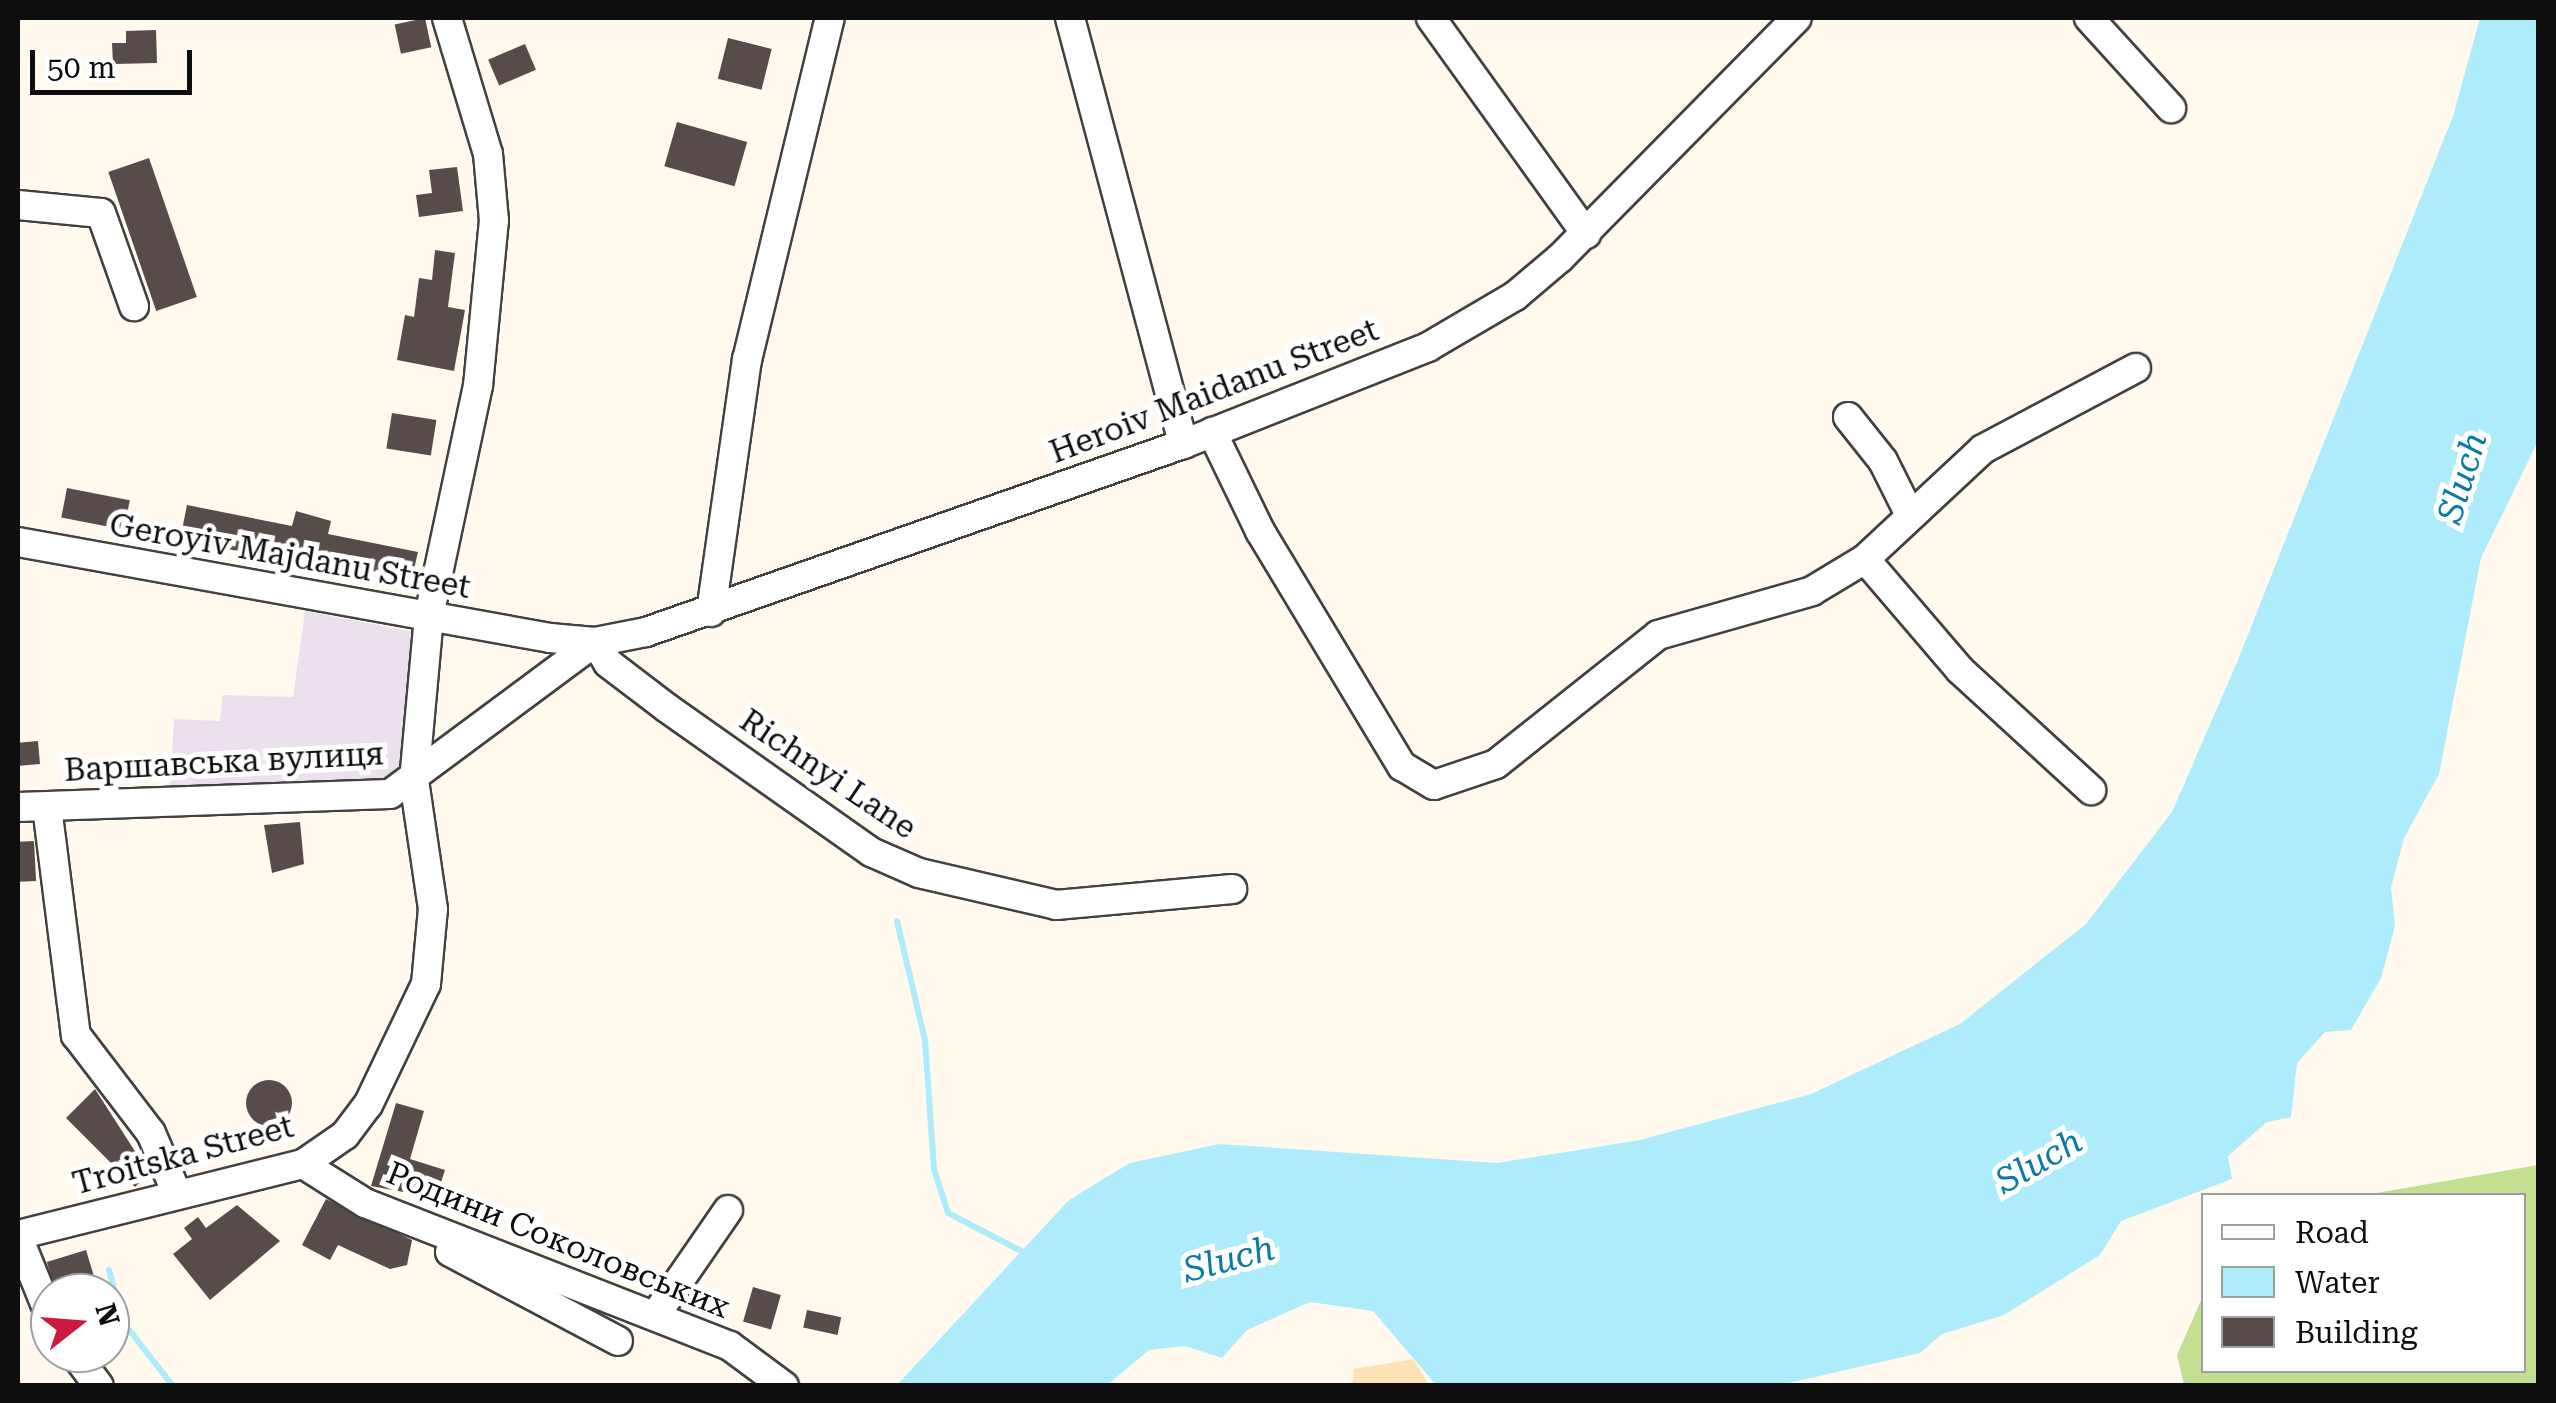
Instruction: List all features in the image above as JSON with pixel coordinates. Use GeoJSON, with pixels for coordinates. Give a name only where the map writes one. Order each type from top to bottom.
{"type":"FeatureCollection","features":[{"type":"Feature","properties":{"kind":"street","name":"Troitska Street"},"geometry":{"type":"LineString","coordinates":[[33,1273],[18,1236],[304,1164],[345,1136],[368,1105],[426,984],[434,909],[414,781],[429,616],[478,386],[494,221],[488,154],[447,18]]}},
{"type":"Feature","properties":{"kind":"street"},"geometry":{"type":"LineString","coordinates":[[711,612],[748,360],[830,18]]}},
{"type":"Feature","properties":{"kind":"street"},"geometry":{"type":"LineString","coordinates":[[1070,18],[1182,444]]}},
{"type":"Feature","properties":{"kind":"street"},"geometry":{"type":"LineString","coordinates":[[1430,18],[1586,234]]}},
{"type":"Feature","properties":{"kind":"street","name":"Heroiv Maidanu Street"},"geometry":{"type":"LineString","coordinates":[[429,616],[595,642],[711,612],[1182,444],[1428,346],[1515,296],[1586,234],[1797,18]]}},
{"type":"Feature","properties":{"kind":"street"},"geometry":{"type":"LineString","coordinates":[[2090,18],[2171,108]]}},
{"type":"Feature","properties":{"kind":"street"},"geometry":{"type":"LineString","coordinates":[[18,206],[101,213],[134,306]]}},
{"type":"Feature","properties":{"kind":"street"},"geometry":{"type":"LineString","coordinates":[[1212,432],[1260,531],[1402,766],[1434,785],[1496,764],[1658,635],[1781,605],[1864,559],[1908,511],[1983,449],[2136,368]]}},
{"type":"Feature","properties":{"kind":"street"},"geometry":{"type":"LineString","coordinates":[[1848,417],[1883,460],[1908,511]]}},
{"type":"Feature","properties":{"kind":"street","name":"Geroyiv Majdanu Street"},"geometry":{"type":"LineString","coordinates":[[18,542],[429,616]]}},
{"type":"Feature","properties":{"kind":"street"},"geometry":{"type":"LineString","coordinates":[[1864,559],[1960,670],[2091,790]]}},
{"type":"Feature","properties":{"kind":"street","name":"Варшавська вулиця"},"geometry":{"type":"LineString","coordinates":[[18,807],[390,794],[414,781],[595,642]]}},
{"type":"Feature","properties":{"kind":"street","name":"Richnyi Lane"},"geometry":{"type":"LineString","coordinates":[[595,642],[608,663],[667,708],[871,852],[919,873],[1056,904],[1232,889]]}},
{"type":"Feature","properties":{"kind":"street","name":"Варшавська вулиця"},"geometry":{"type":"LineString","coordinates":[[47,806],[76,1036],[151,1133],[178,1194]]}},
{"type":"Feature","properties":{"kind":"street","name":"Родини Соколовських"},"geometry":{"type":"LineString","coordinates":[[304,1164],[423,1228],[656,1313],[730,1346],[784,1386]]}},
{"type":"Feature","properties":{"kind":"street"},"geometry":{"type":"LineString","coordinates":[[656,1313],[728,1210]]}},
{"type":"Feature","properties":{"kind":"street"},"geometry":{"type":"LineString","coordinates":[[423,1228],[454,1255],[618,1341]]}},
{"type":"Feature","properties":{"kind":"shaded area"},"geometry":{"type":"Polygon","coordinates":[[[305,611],[419,633],[404,781],[170,788],[174,719],[220,721],[223,695],[293,697],[305,611]]]}},
{"type":"Feature","properties":{"kind":"green space"},"geometry":{"type":"Polygon","coordinates":[[[2538,1165],[2538,1385],[2184,1385],[2177,1355],[2201,1301],[2201,1373],[2526,1373],[2526,1193],[2377,1193],[2538,1165]]]}},
{"type":"Feature","properties":{"kind":"sand"},"geometry":{"type":"Polygon","coordinates":[[[1413,1359],[1430,1386],[1352,1386],[1354,1369],[1413,1359]]]}},
{"type":"Feature","properties":{"kind":"water","name":"Sluch"},"geometry":{"type":"Polygon","coordinates":[[[2480,18],[2538,18],[2538,441],[2481,558],[2439,774],[2404,838],[2391,888],[2395,926],[2381,978],[2351,1030],[2325,1032],[2297,1063],[2291,1117],[2267,1122],[2228,1156],[2232,1179],[2121,1221],[2100,1255],[2004,1315],[1942,1334],[1920,1353],[1780,1385],[1436,1385],[1373,1311],[1310,1302],[1247,1330],[1222,1358],[1185,1346],[1149,1350],[1107,1385],[897,1385],[1069,1200],[1130,1163],[1219,1144],[1497,1163],[1640,1140],[1811,1094],[1960,1024],[2086,924],[2172,812],[2238,660],[2453,116],[2480,18]]]}},
{"type":"Feature","properties":{"kind":"building"},"geometry":{"type":"Polygon","coordinates":[[[425,18],[431,47],[401,54],[395,24],[425,18]]]}},
{"type":"Feature","properties":{"kind":"building"},"geometry":{"type":"Polygon","coordinates":[[[156,30],[157,63],[113,64],[112,43],[126,43],[126,31],[156,30]]]}},
{"type":"Feature","properties":{"kind":"building"},"geometry":{"type":"Polygon","coordinates":[[[728,38],[772,49],[762,90],[718,79],[728,38]]]}},
{"type":"Feature","properties":{"kind":"building"},"geometry":{"type":"Polygon","coordinates":[[[525,44],[536,70],[499,85],[488,60],[525,44]]]}},
{"type":"Feature","properties":{"kind":"building"},"geometry":{"type":"Polygon","coordinates":[[[677,122],[747,142],[734,186],[664,166],[677,122]]]}},
{"type":"Feature","properties":{"kind":"building"},"geometry":{"type":"Polygon","coordinates":[[[149,158],[197,297],[156,311],[108,172],[149,158]]]}},
{"type":"Feature","properties":{"kind":"building"},"geometry":{"type":"Polygon","coordinates":[[[457,167],[463,211],[419,217],[416,195],[432,193],[429,170],[457,167]]]}},
{"type":"Feature","properties":{"kind":"building"},"geometry":{"type":"Polygon","coordinates":[[[435,250],[455,253],[448,307],[465,310],[454,371],[397,360],[405,315],[414,317],[419,278],[432,280],[435,250]]]}},
{"type":"Feature","properties":{"kind":"building"},"geometry":{"type":"Polygon","coordinates":[[[392,413],[436,420],[431,456],[386,449],[392,413]]]}},
{"type":"Feature","properties":{"kind":"building"},"geometry":{"type":"Polygon","coordinates":[[[67,488],[130,500],[124,530],[61,517],[67,488]]]}},
{"type":"Feature","properties":{"kind":"building"},"geometry":{"type":"Polygon","coordinates":[[[187,505],[292,526],[296,511],[331,521],[328,534],[418,552],[411,582],[262,539],[259,555],[180,540],[187,505]]]}},
{"type":"Feature","properties":{"kind":"building"},"geometry":{"type":"Polygon","coordinates":[[[38,741],[40,764],[20,766],[18,743],[38,741]]]}},
{"type":"Feature","properties":{"kind":"building"},"geometry":{"type":"Polygon","coordinates":[[[300,822],[304,864],[272,873],[264,825],[300,822]]]}},
{"type":"Feature","properties":{"kind":"building"},"geometry":{"type":"Polygon","coordinates":[[[34,841],[36,881],[20,882],[18,842],[34,841]]]}},
{"type":"Feature","properties":{"kind":"building"},"geometry":{"type":"Polygon","coordinates":[[[269,1080],[285,1087],[292,1103],[285,1119],[269,1126],[253,1119],[246,1103],[253,1087],[269,1080]]]}},
{"type":"Feature","properties":{"kind":"building"},"geometry":{"type":"Polygon","coordinates":[[[95,1089],[149,1173],[135,1187],[66,1118],[95,1089]]]}},
{"type":"Feature","properties":{"kind":"building"},"geometry":{"type":"Polygon","coordinates":[[[396,1103],[424,1111],[410,1159],[445,1170],[436,1198],[371,1186],[396,1103]]]}},
{"type":"Feature","properties":{"kind":"building"},"geometry":{"type":"Polygon","coordinates":[[[326,1199],[412,1240],[407,1265],[390,1269],[338,1245],[330,1260],[302,1245],[326,1199]]]}},
{"type":"Feature","properties":{"kind":"building"},"geometry":{"type":"Polygon","coordinates":[[[237,1205],[280,1241],[210,1300],[173,1254],[192,1239],[184,1228],[198,1217],[206,1228],[237,1205]]]}},
{"type":"Feature","properties":{"kind":"building"},"geometry":{"type":"Polygon","coordinates":[[[86,1250],[93,1273],[50,1273],[47,1262],[86,1250]]]}},
{"type":"Feature","properties":{"kind":"building"},"geometry":{"type":"Polygon","coordinates":[[[753,1287],[781,1295],[771,1330],[743,1322],[753,1287]]]}},
{"type":"Feature","properties":{"kind":"building"},"geometry":{"type":"Polygon","coordinates":[[[807,1310],[841,1317],[837,1335],[803,1328],[807,1310]]]}},
{"type":"Feature","properties":{"kind":"waterway"},"geometry":{"type":"LineString","coordinates":[[897,921],[925,1040],[934,1169],[948,1213],[1029,1255]]}},
{"type":"Feature","properties":{"kind":"waterway"},"geometry":{"type":"LineString","coordinates":[[109,1270],[123,1322],[173,1386]]}}]}
